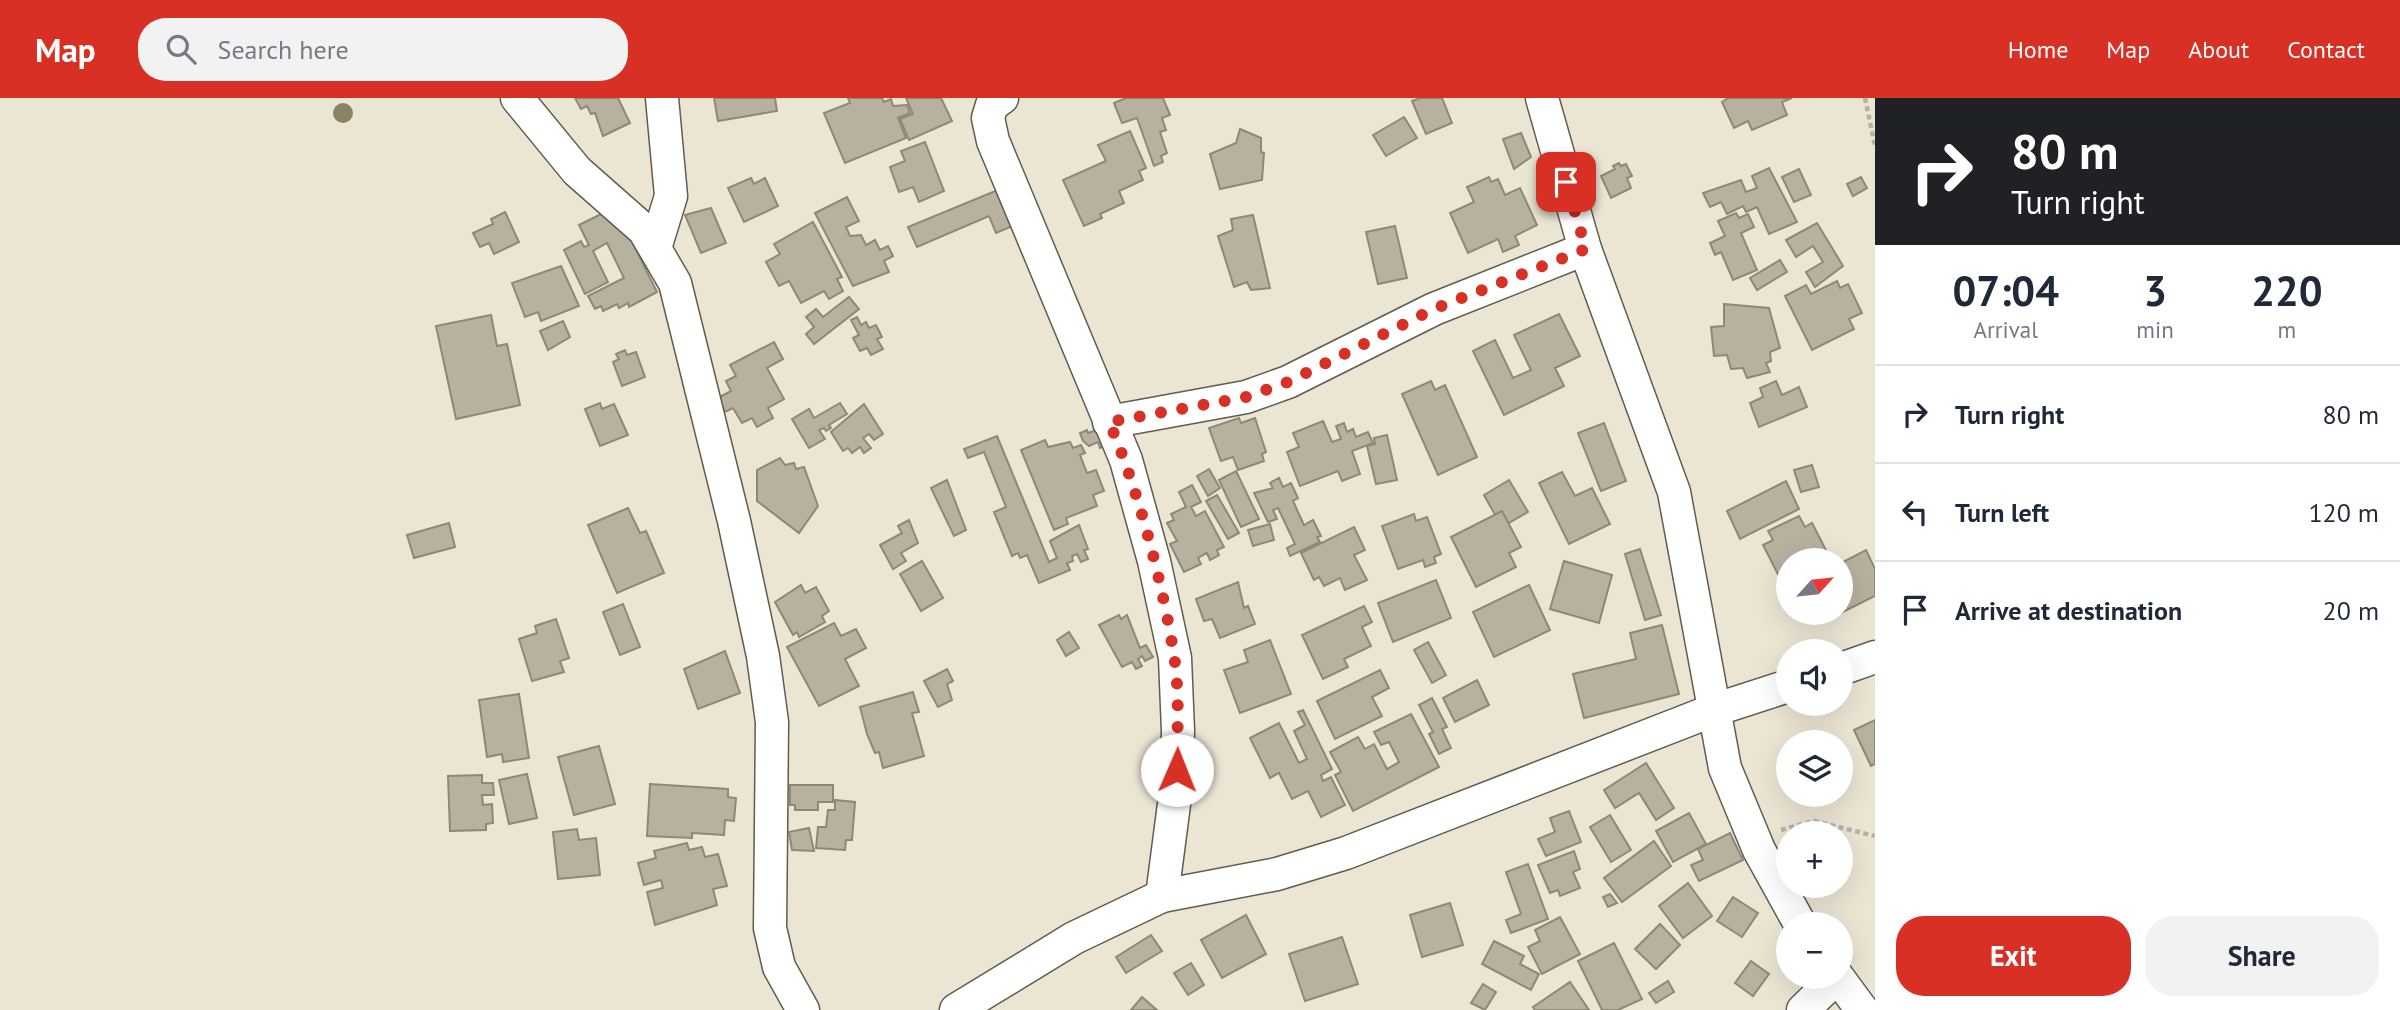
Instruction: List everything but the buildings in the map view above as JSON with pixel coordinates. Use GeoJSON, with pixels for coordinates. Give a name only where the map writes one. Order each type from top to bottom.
{"type":"FeatureCollection","features":[{"type":"Feature","properties":{"kind":"street"},"geometry":{"type":"LineString","coordinates":[[517,98],[578,171],[644,230],[656,245],[675,283],[734,521],[763,656],[772,722],[770,928],[779,967],[803,1010]]}},
{"type":"Feature","properties":{"kind":"street"},"geometry":{"type":"LineString","coordinates":[[656,245],[671,196],[662,98]]}},
{"type":"Feature","properties":{"kind":"street"},"geometry":{"type":"LineString","coordinates":[[1002,98],[992,105],[988,118],[993,141],[1126,460],[1154,561],[1175,658],[1176,789],[1162,896]]}},
{"type":"Feature","properties":{"kind":"street"},"geometry":{"type":"LineString","coordinates":[[1542,98],[1586,249],[1674,492],[1725,768],[1752,836],[1793,912]]}},
{"type":"Feature","properties":{"kind":"street"},"geometry":{"type":"LineString","coordinates":[[1109,422],[1246,397],[1288,382],[1434,309],[1586,249]]}},
{"type":"Feature","properties":{"kind":"street"},"geometry":{"type":"LineString","coordinates":[[1853,665],[1875,657]]}},
{"type":"Feature","properties":{"kind":"street"},"geometry":{"type":"LineString","coordinates":[[956,1010],[1074,938],[1119,914],[1162,896],[1277,874],[1346,853],[1714,710],[1776,690]]}},
{"type":"Feature","properties":{"kind":"street"},"geometry":{"type":"LineString","coordinates":[[1803,1010],[1825,989]]}},
{"type":"Feature","properties":{"kind":"street"},"geometry":{"type":"LineString","coordinates":[[1846,989],[1862,1010]]}},
{"type":"Feature","properties":{"kind":"path"},"geometry":{"type":"LineString","coordinates":[[1865,98],[1875,146]]}},
{"type":"Feature","properties":{"kind":"path"},"geometry":{"type":"LineString","coordinates":[[1752,836],[1814,821],[1875,836]]}},
{"type":"Feature","properties":{"kind":"route"},"geometry":{"type":"LineString","coordinates":[[1177,770],[1175,658],[1154,561],[1126,460],[1109,422],[1202,407],[1246,397],[1288,382],[1434,309],[1586,249],[1566,182]]}}]}
